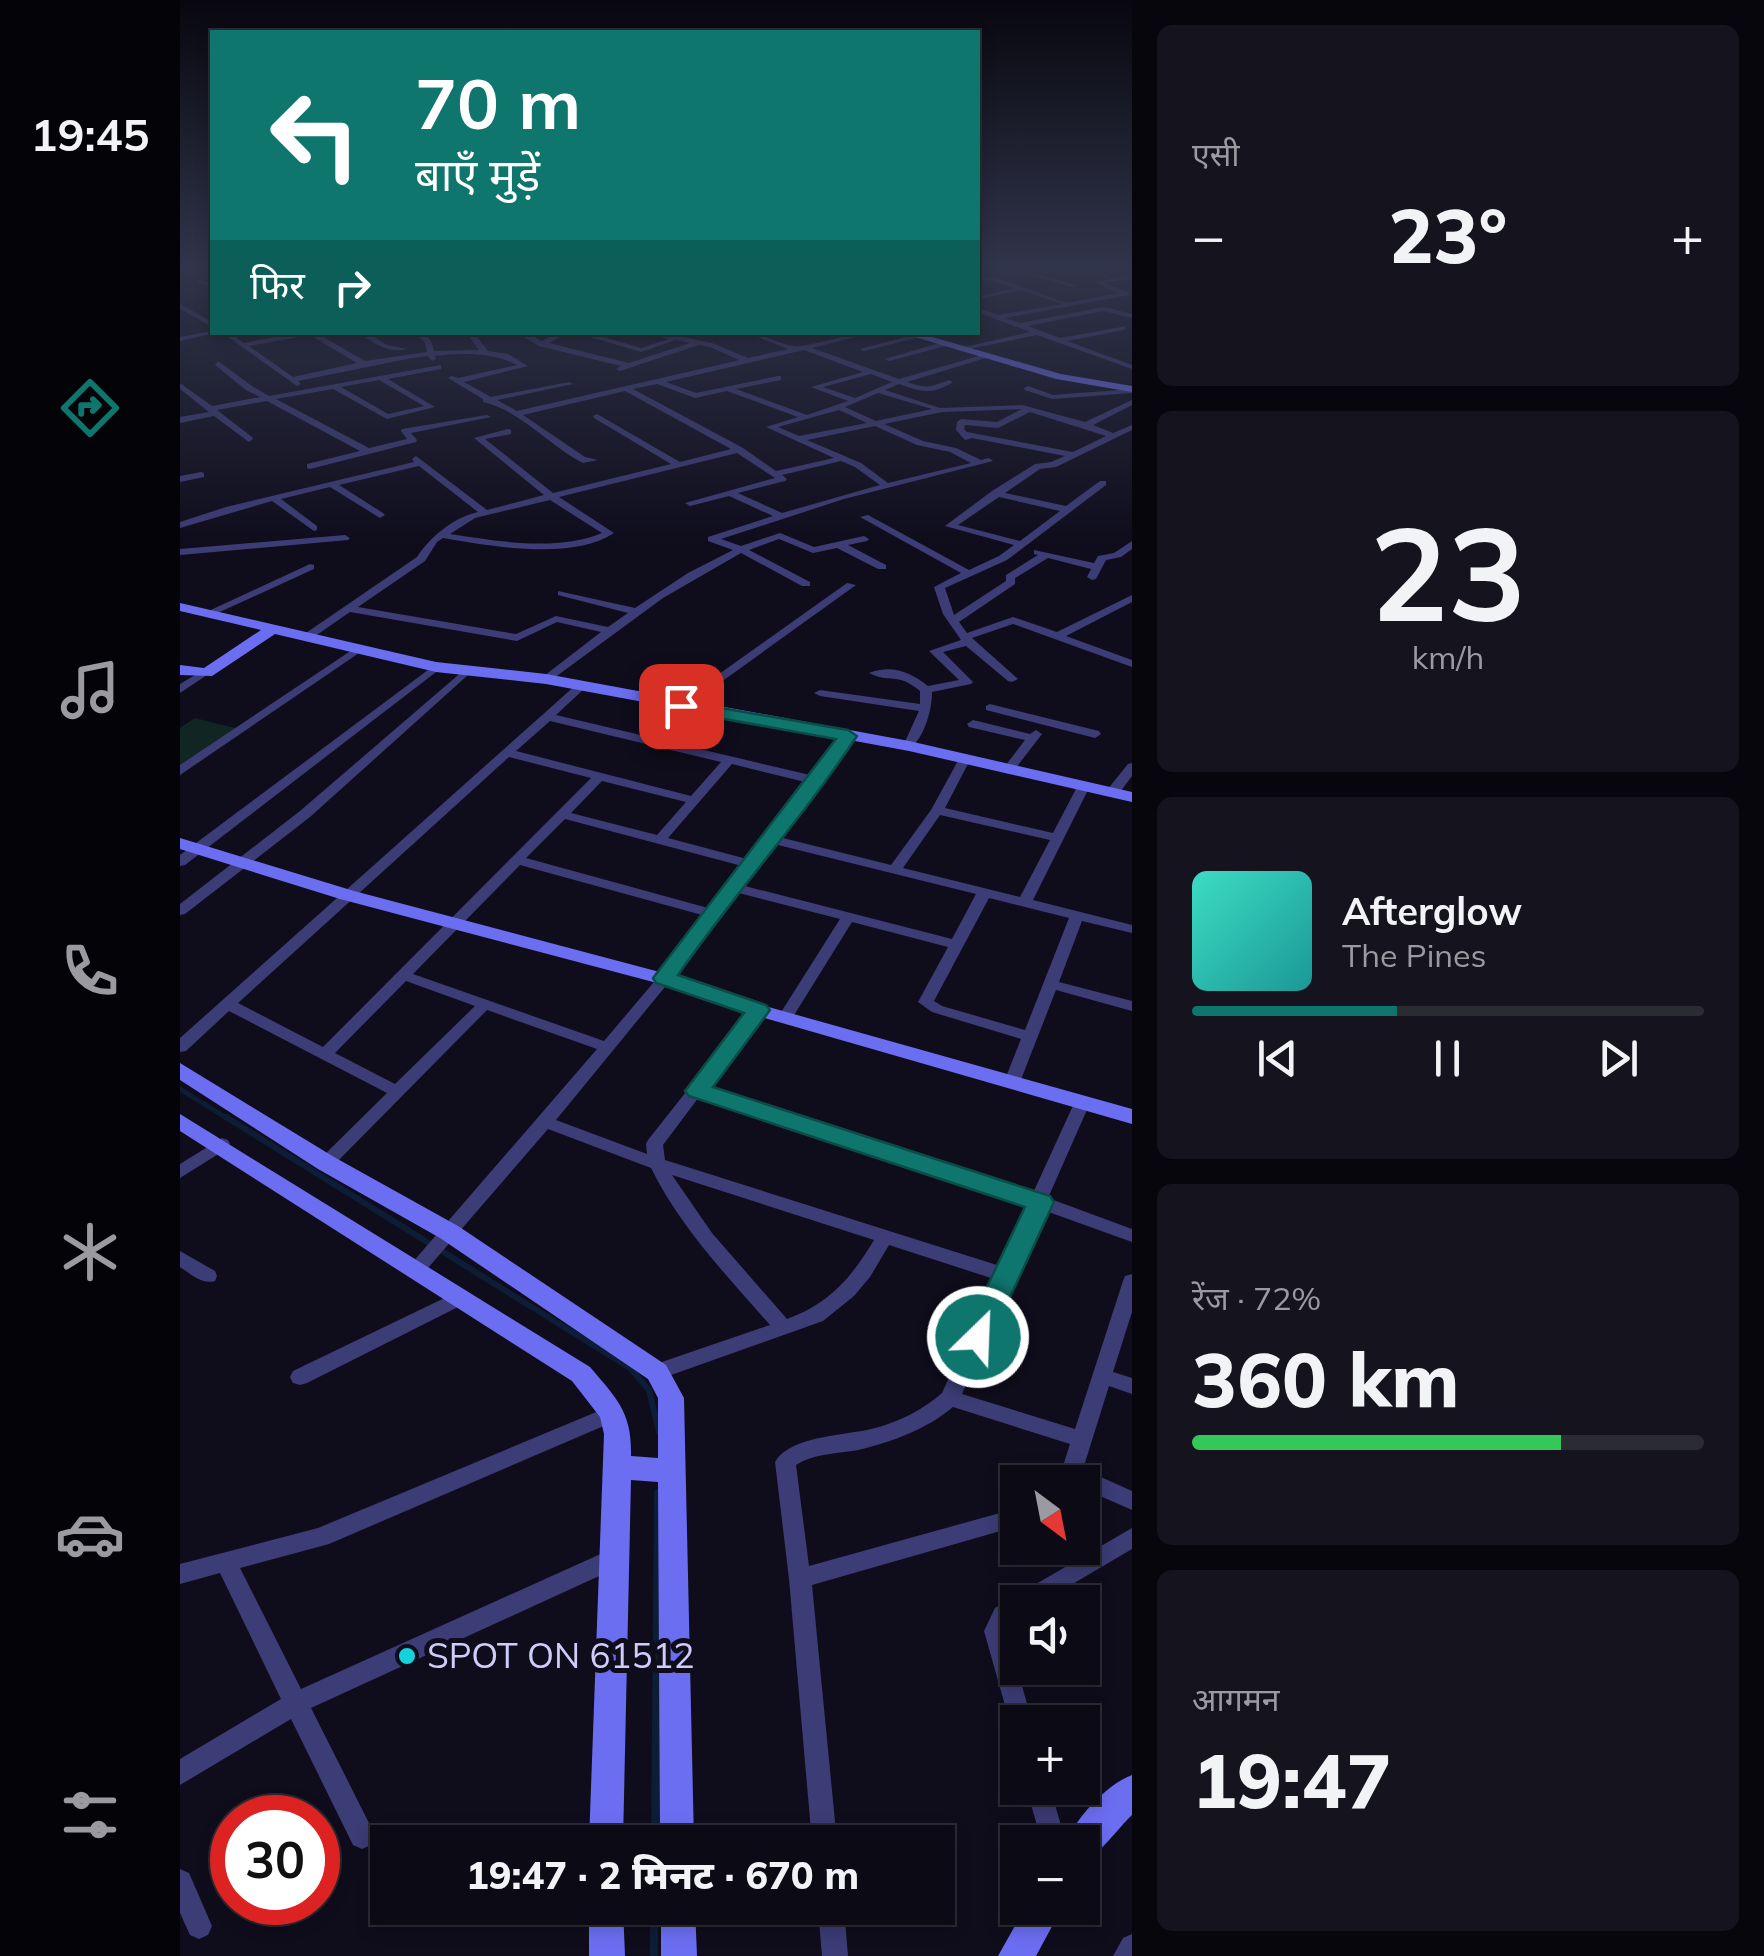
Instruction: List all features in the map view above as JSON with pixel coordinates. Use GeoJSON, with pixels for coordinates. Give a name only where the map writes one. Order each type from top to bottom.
{"type":"FeatureCollection","features":[{"type":"Feature","properties":{"kind":"street"},"geometry":{"type":"LineString","coordinates":[[261,359],[308,393]]}},
{"type":"Feature","properties":{"kind":"street"},"geometry":{"type":"LineString","coordinates":[[355,359],[362,364]]}},
{"type":"Feature","properties":{"kind":"street"},"geometry":{"type":"LineString","coordinates":[[291,380],[389,359]]}},
{"type":"Feature","properties":{"kind":"street"},"geometry":{"type":"LineString","coordinates":[[434,359],[456,382],[516,414],[583,460],[594,460]]}},
{"type":"Feature","properties":{"kind":"street"},"geometry":{"type":"LineString","coordinates":[[456,382],[524,366],[514,359]]}},
{"type":"Feature","properties":{"kind":"street"},"geometry":{"type":"LineString","coordinates":[[610,359],[678,378]]}},
{"type":"Feature","properties":{"kind":"street"},"geometry":{"type":"LineString","coordinates":[[651,359],[619,370],[691,396],[778,378]]}},
{"type":"Feature","properties":{"kind":"street"},"geometry":{"type":"LineString","coordinates":[[743,359],[750,362]]}},
{"type":"Feature","properties":{"kind":"street"},"geometry":{"type":"LineString","coordinates":[[516,414],[761,359]]}},
{"type":"Feature","properties":{"kind":"street"},"geometry":{"type":"LineString","coordinates":[[833,359],[930,390],[949,382]]}},
{"type":"Feature","properties":{"kind":"street"},"geometry":{"type":"LineString","coordinates":[[887,486],[843,458],[770,428],[972,359]]}},
{"type":"Feature","properties":{"kind":"street"},"geometry":{"type":"LineString","coordinates":[[1001,359],[1070,379],[1128,387]]}},
{"type":"Feature","properties":{"kind":"street"},"geometry":{"type":"LineString","coordinates":[[218,364],[270,400],[369,452]]}},
{"type":"Feature","properties":{"kind":"street"},"geometry":{"type":"LineString","coordinates":[[1128,387],[1130,365]]}},
{"type":"Feature","properties":{"kind":"street"},"geometry":{"type":"LineString","coordinates":[[180,420],[438,367]]}},
{"type":"Feature","properties":{"kind":"street"},"geometry":{"type":"LineString","coordinates":[[854,400],[815,387],[872,372]]}},
{"type":"Feature","properties":{"kind":"street"},"geometry":{"type":"LineString","coordinates":[[336,388],[387,417],[431,407],[380,378]]}},
{"type":"Feature","properties":{"kind":"street"},"geometry":{"type":"LineString","coordinates":[[180,384],[249,439]]}},
{"type":"Feature","properties":{"kind":"street"},"geometry":{"type":"LineString","coordinates":[[486,400],[570,384]]}},
{"type":"Feature","properties":{"kind":"street"},"geometry":{"type":"LineString","coordinates":[[1028,388],[1052,397],[1128,387]]}},
{"type":"Feature","properties":{"kind":"street"},"geometry":{"type":"LineString","coordinates":[[626,389],[740,450],[782,478],[690,503]]}},
{"type":"Feature","properties":{"kind":"street"},"geometry":{"type":"LineString","coordinates":[[728,389],[805,417]]}},
{"type":"Feature","properties":{"kind":"street"},"geometry":{"type":"LineString","coordinates":[[878,390],[942,410]]}},
{"type":"Feature","properties":{"kind":"street"},"geometry":{"type":"LineString","coordinates":[[1086,425],[1132,402]]}},
{"type":"Feature","properties":{"kind":"street"},"geometry":{"type":"LineString","coordinates":[[806,584],[740,549],[711,539],[887,486],[984,462],[920,443],[838,408]]}},
{"type":"Feature","properties":{"kind":"street"},"geometry":{"type":"LineString","coordinates":[[799,439],[942,410],[1032,408],[1132,444]]}},
{"type":"Feature","properties":{"kind":"street"},"geometry":{"type":"LineString","coordinates":[[976,445],[962,434],[961,422],[998,426],[1032,408]]}},
{"type":"Feature","properties":{"kind":"street"},"geometry":{"type":"LineString","coordinates":[[310,466],[414,439],[405,431],[487,416]]}},
{"type":"Feature","properties":{"kind":"street"},"geometry":{"type":"LineString","coordinates":[[597,416],[679,465]]}},
{"type":"Feature","properties":{"kind":"street"},"geometry":{"type":"LineString","coordinates":[[1132,427],[1074,455],[1038,466],[950,526],[1095,572],[1102,558],[1117,555],[1132,544]]}},
{"type":"Feature","properties":{"kind":"street"},"geometry":{"type":"LineString","coordinates":[[440,535],[536,544],[610,535],[551,497],[478,438],[508,432]]}},
{"type":"Feature","properties":{"kind":"street"},"geometry":{"type":"LineString","coordinates":[[962,434],[1074,455]]}},
{"type":"Feature","properties":{"kind":"street"},"geometry":{"type":"LineString","coordinates":[[401,444],[484,512]]}},
{"type":"Feature","properties":{"kind":"street"},"geometry":{"type":"LineString","coordinates":[[307,638],[421,559],[440,535],[484,512],[740,450]]}},
{"type":"Feature","properties":{"kind":"street"},"geometry":{"type":"LineString","coordinates":[[776,474],[843,458]]}},
{"type":"Feature","properties":{"kind":"street"},"geometry":{"type":"LineString","coordinates":[[180,526],[420,463]]}},
{"type":"Feature","properties":{"kind":"street"},"geometry":{"type":"LineString","coordinates":[[180,480],[201,475]]}},
{"type":"Feature","properties":{"kind":"street"},"geometry":{"type":"LineString","coordinates":[[1012,679],[984,658],[953,621],[944,608],[939,587],[1020,546],[1104,483]]}},
{"type":"Feature","properties":{"kind":"street"},"geometry":{"type":"LineString","coordinates":[[332,485],[380,515]]}},
{"type":"Feature","properties":{"kind":"street"},"geometry":{"type":"LineString","coordinates":[[729,492],[781,516]]}},
{"type":"Feature","properties":{"kind":"street"},"geometry":{"type":"LineString","coordinates":[[995,493],[1066,509]]}},
{"type":"Feature","properties":{"kind":"street"},"geometry":{"type":"LineString","coordinates":[[274,499],[314,528]]}},
{"type":"Feature","properties":{"kind":"street"},"geometry":{"type":"LineString","coordinates":[[865,517],[970,574]]}},
{"type":"Feature","properties":{"kind":"street"},"geometry":{"type":"LineString","coordinates":[[546,679],[612,630],[740,549],[780,536],[814,550],[864,539]]}},
{"type":"Feature","properties":{"kind":"street"},"geometry":{"type":"LineString","coordinates":[[180,552],[345,538]]}},
{"type":"Feature","properties":{"kind":"street"},"geometry":{"type":"LineString","coordinates":[[839,545],[882,567]]}},
{"type":"Feature","properties":{"kind":"street"},"geometry":{"type":"LineString","coordinates":[[953,621],[1047,554]]}},
{"type":"Feature","properties":{"kind":"street"},"geometry":{"type":"LineString","coordinates":[[208,614],[310,567]]}},
{"type":"Feature","properties":{"kind":"street"},"geometry":{"type":"LineString","coordinates":[[681,706],[851,585]]}},
{"type":"Feature","properties":{"kind":"street"},"geometry":{"type":"LineString","coordinates":[[562,593],[639,612]]}},
{"type":"Feature","properties":{"kind":"street"},"geometry":{"type":"LineString","coordinates":[[1056,637],[1132,598]]}},
{"type":"Feature","properties":{"kind":"street"},"geometry":{"type":"LineString","coordinates":[[180,607],[436,667],[546,679],[909,746],[1132,796]]}},
{"type":"Feature","properties":{"kind":"street"},"geometry":{"type":"LineString","coordinates":[[350,609],[513,638],[523,637],[556,618],[612,630]]}},
{"type":"Feature","properties":{"kind":"street"},"geometry":{"type":"LineString","coordinates":[[926,690],[967,682],[935,651],[1007,619],[1132,664]]}},
{"type":"Feature","properties":{"kind":"street"},"geometry":{"type":"LineString","coordinates":[[180,690],[271,630]]}},
{"type":"Feature","properties":{"kind":"street"},"geometry":{"type":"LineString","coordinates":[[180,772],[358,649]]}},
{"type":"Feature","properties":{"kind":"street"},"geometry":{"type":"LineString","coordinates":[[1116,659],[1132,651]]}},
{"type":"Feature","properties":{"kind":"street"},"geometry":{"type":"LineString","coordinates":[[180,862],[189,846],[436,667]]}},
{"type":"Feature","properties":{"kind":"street"},"geometry":{"type":"LineString","coordinates":[[180,670],[200,675]]}},
{"type":"Feature","properties":{"kind":"street"},"geometry":{"type":"LineString","coordinates":[[180,911],[305,814],[464,672]]}},
{"type":"Feature","properties":{"kind":"street"},"geometry":{"type":"LineString","coordinates":[[875,672],[908,675],[926,690]]}},
{"type":"Feature","properties":{"kind":"street"},"geometry":{"type":"LineString","coordinates":[[180,1047],[580,686]]}},
{"type":"Feature","properties":{"kind":"street"},"geometry":{"type":"LineString","coordinates":[[909,746],[926,708],[926,690]]}},
{"type":"Feature","properties":{"kind":"street"},"geometry":{"type":"LineString","coordinates":[[820,694],[926,708]]}},
{"type":"Feature","properties":{"kind":"street"},"geometry":{"type":"LineString","coordinates":[[990,708],[1095,734]]}},
{"type":"Feature","properties":{"kind":"street"},"geometry":{"type":"LineString","coordinates":[[550,717],[817,781]]}},
{"type":"Feature","properties":{"kind":"street"},"geometry":{"type":"LineString","coordinates":[[1008,770],[1044,722]]}},
{"type":"Feature","properties":{"kind":"street"},"geometry":{"type":"LineString","coordinates":[[973,724],[1033,738]]}},
{"type":"Feature","properties":{"kind":"street"},"geometry":{"type":"LineString","coordinates":[[418,1266],[545,1122],[664,978],[848,736]]}},
{"type":"Feature","properties":{"kind":"street"},"geometry":{"type":"LineString","coordinates":[[508,753],[694,800]]}},
{"type":"Feature","properties":{"kind":"street"},"geometry":{"type":"LineString","coordinates":[[659,841],[730,759]]}},
{"type":"Feature","properties":{"kind":"street"},"geometry":{"type":"LineString","coordinates":[[895,869],[936,810],[964,760]]}},
{"type":"Feature","properties":{"kind":"street"},"geometry":{"type":"LineString","coordinates":[[1112,793],[1132,768]]}},
{"type":"Feature","properties":{"kind":"street"},"geometry":{"type":"LineString","coordinates":[[326,1053],[599,777]]}},
{"type":"Feature","properties":{"kind":"street"},"geometry":{"type":"LineString","coordinates":[[1025,902],[1083,788]]}},
{"type":"Feature","properties":{"kind":"street"},"geometry":{"type":"LineString","coordinates":[[936,810],[1056,838]]}},
{"type":"Feature","properties":{"kind":"street"},"geometry":{"type":"LineString","coordinates":[[564,815],[750,864]]}},
{"type":"Feature","properties":{"kind":"street"},"geometry":{"type":"LineString","coordinates":[[770,840],[1132,929]]}},
{"type":"Feature","properties":{"kind":"street"},"geometry":{"type":"LineString","coordinates":[[189,846],[347,895],[664,978],[758,1010],[1132,1118]]}},
{"type":"Feature","properties":{"kind":"street"},"geometry":{"type":"LineString","coordinates":[[518,860],[710,913]]}},
{"type":"Feature","properties":{"kind":"street"},"geometry":{"type":"LineString","coordinates":[[734,887],[957,945]]}},
{"type":"Feature","properties":{"kind":"street"},"geometry":{"type":"LineString","coordinates":[[984,892],[928,1004],[1031,1036]]}},
{"type":"Feature","properties":{"kind":"street"},"geometry":{"type":"LineString","coordinates":[[1012,1082],[1078,914]]}},
{"type":"Feature","properties":{"kind":"street"},"geometry":{"type":"LineString","coordinates":[[786,1017],[849,916]]}},
{"type":"Feature","properties":{"kind":"street"},"geometry":{"type":"LineString","coordinates":[[402,975],[607,1046]]}},
{"type":"Feature","properties":{"kind":"street"},"geometry":{"type":"LineString","coordinates":[[1053,984],[1132,1006]]}},
{"type":"Feature","properties":{"kind":"street"},"geometry":{"type":"LineString","coordinates":[[229,1005],[398,1092]]}},
{"type":"Feature","properties":{"kind":"street"},"geometry":{"type":"LineString","coordinates":[[326,1163],[484,1006]]}},
{"type":"Feature","properties":{"kind":"street"},"geometry":{"type":"LineString","coordinates":[[758,1010],[654,1144],[655,1163],[672,1193],[784,1327]]}},
{"type":"Feature","properties":{"kind":"street"},"geometry":{"type":"LineString","coordinates":[[180,1070],[658,1372],[671,1398],[668,1470],[677,1825]]}},
{"type":"Feature","properties":{"kind":"street"},"geometry":{"type":"LineString","coordinates":[[698,1091],[1040,1202],[1132,1236]]}},
{"type":"Feature","properties":{"kind":"street"},"geometry":{"type":"LineString","coordinates":[[823,1825],[800,1579],[784,1472],[788,1458],[905,1426],[935,1413],[950,1398],[1082,1103]]}},
{"type":"Feature","properties":{"kind":"street"},"geometry":{"type":"LineString","coordinates":[[180,1121],[418,1266],[459,1298],[581,1374],[613,1413],[625,1467],[613,1559],[606,1825]]}},
{"type":"Feature","properties":{"kind":"street"},"geometry":{"type":"LineString","coordinates":[[545,1122],[655,1163],[1005,1275]]}},
{"type":"Feature","properties":{"kind":"street"},"geometry":{"type":"LineString","coordinates":[[180,1172],[222,1144]]}},
{"type":"Feature","properties":{"kind":"street"},"geometry":{"type":"LineString","coordinates":[[658,1372],[816,1316],[858,1283],[884,1238]]}},
{"type":"Feature","properties":{"kind":"street"},"geometry":{"type":"LineString","coordinates":[[180,1258],[208,1276]]}},
{"type":"Feature","properties":{"kind":"street"},"geometry":{"type":"LineString","coordinates":[[1073,1465],[1130,1288]]}},
{"type":"Feature","properties":{"kind":"street"},"geometry":{"type":"LineString","coordinates":[[300,1377],[459,1298]]}},
{"type":"Feature","properties":{"kind":"street"},"geometry":{"type":"LineString","coordinates":[[1102,1376],[1132,1386]]}},
{"type":"Feature","properties":{"kind":"street"},"geometry":{"type":"LineString","coordinates":[[950,1398],[1080,1439]]}},
{"type":"Feature","properties":{"kind":"street"},"geometry":{"type":"LineString","coordinates":[[180,1574],[321,1537],[613,1413]]}},
{"type":"Feature","properties":{"kind":"street"},"geometry":{"type":"LineString","coordinates":[[625,1467],[668,1470]]}},
{"type":"Feature","properties":{"kind":"street"},"geometry":{"type":"LineString","coordinates":[[1100,1489],[1132,1500]]}},
{"type":"Feature","properties":{"kind":"street"},"geometry":{"type":"LineString","coordinates":[[800,1579],[1000,1522]]}},
{"type":"Feature","properties":{"kind":"street"},"geometry":{"type":"LineString","coordinates":[[1052,1585],[1132,1537]]}},
{"type":"Feature","properties":{"kind":"street"},"geometry":{"type":"LineString","coordinates":[[180,1773],[298,1702],[613,1559]]}},
{"type":"Feature","properties":{"kind":"street"},"geometry":{"type":"LineString","coordinates":[[226,1563],[362,1836]]}},
{"type":"Feature","properties":{"kind":"street"},"geometry":{"type":"LineString","coordinates":[[1000,1621],[995,1631],[1000,1649]]}},
{"type":"Feature","properties":{"kind":"street"},"geometry":{"type":"LineString","coordinates":[[1097,1825],[1132,1792]]}},
{"type":"Feature","properties":{"kind":"street"},"geometry":{"type":"LineString","coordinates":[[180,1882],[199,1926]]}},
{"type":"Feature","properties":{"kind":"street"},"geometry":{"type":"LineString","coordinates":[[606,1925],[607,1956]]}},
{"type":"Feature","properties":{"kind":"street"},"geometry":{"type":"LineString","coordinates":[[678,1925],[678,1956]]}},
{"type":"Feature","properties":{"kind":"street"},"geometry":{"type":"LineString","coordinates":[[832,1925],[835,1956]]}},
{"type":"Feature","properties":{"kind":"street"},"geometry":{"type":"LineString","coordinates":[[1016,1956],[1035,1925]]}},
{"type":"Feature","properties":{"kind":"street"},"geometry":{"type":"LineString","coordinates":[[1126,1956],[1132,1947]]}},
{"type":"Feature","properties":{"kind":"green space"},"geometry":{"type":"Polygon","coordinates":[[[195,718],[239,729],[180,771],[180,728],[195,718]]]}},
{"type":"Feature","properties":{"kind":"waterway"},"geometry":{"type":"LineString","coordinates":[[180,1089],[230,1120]]}},
{"type":"Feature","properties":{"kind":"waterway"},"geometry":{"type":"LineString","coordinates":[[226,1117],[630,1368],[649,1390],[659,1432]]}},
{"type":"Feature","properties":{"kind":"waterway"},"geometry":{"type":"LineString","coordinates":[[655,1825],[658,1493]]}},
{"type":"Feature","properties":{"kind":"waterway"},"geometry":{"type":"LineString","coordinates":[[654,1925],[654,1956]]}},
{"type":"Feature","properties":{"kind":"place","name":"SPOT ON 61512"},"geometry":{"type":"Point","coordinates":[407,1656]}},
{"type":"Feature","properties":{"kind":"route"},"geometry":{"type":"LineString","coordinates":[[681,706],[848,736],[664,978],[758,1010],[698,1091],[1040,1202],[978,1337]]}}]}
